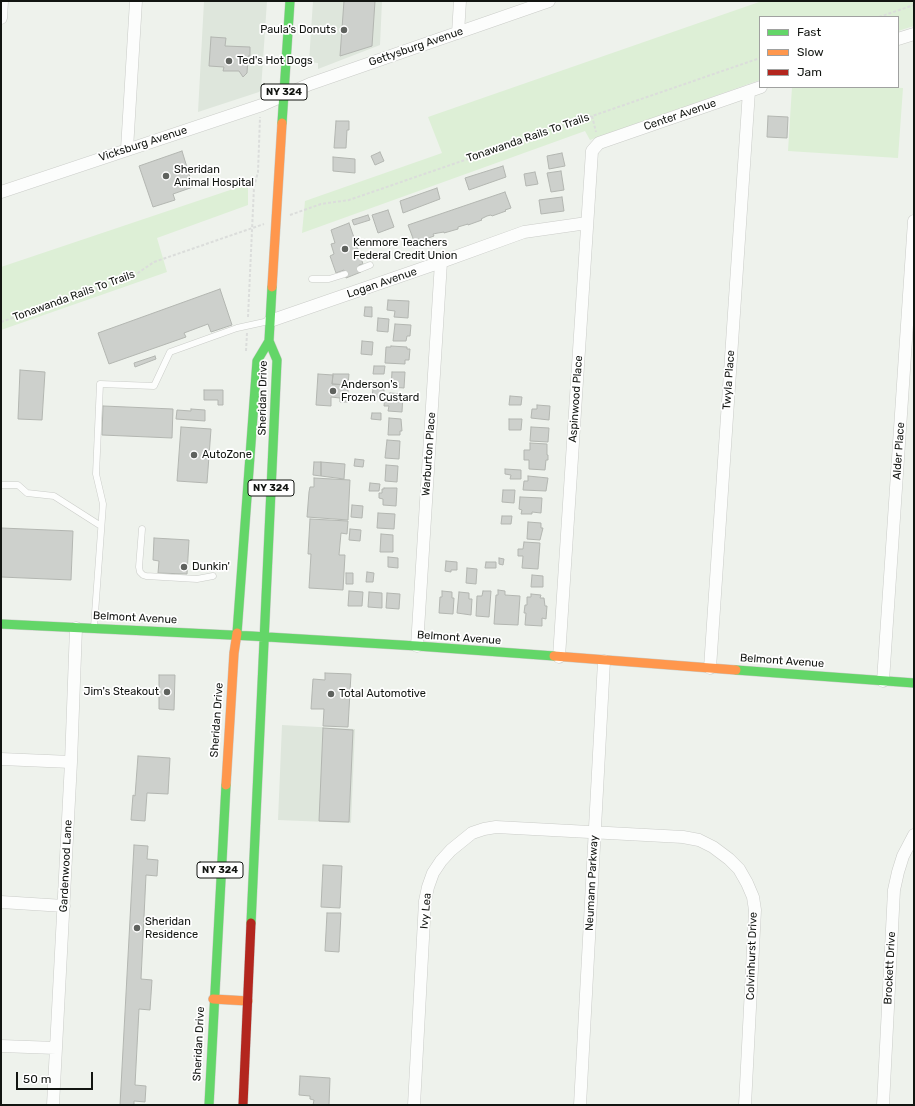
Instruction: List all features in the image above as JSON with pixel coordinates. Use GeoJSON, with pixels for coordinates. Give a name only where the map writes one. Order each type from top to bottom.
{"type":"FeatureCollection","features":[{"type":"Feature","properties":{"kind":"main road","name":"Sheridan Drive"},"geometry":{"type":"LineString","coordinates":[[243,1105],[277,360],[269,341],[290,1]]}},
{"type":"Feature","properties":{"kind":"main road","name":"Sheridan Drive"},"geometry":{"type":"LineString","coordinates":[[209,1105],[213,999],[234,653],[246,530],[257,361],[269,341]]}},
{"type":"Feature","properties":{"kind":"main road","name":"Belmont Avenue"},"geometry":{"type":"LineString","coordinates":[[1,624],[236,635],[417,646],[914,683]]}},
{"type":"Feature","properties":{"kind":"main road"},"geometry":{"type":"LineString","coordinates":[[213,999],[248,1001]]}},
{"type":"Feature","properties":{"kind":"street"},"geometry":{"type":"LineString","coordinates":[[1,18],[2,1]]}},
{"type":"Feature","properties":{"kind":"street"},"geometry":{"type":"LineString","coordinates":[[127,149],[136,1]]}},
{"type":"Feature","properties":{"kind":"street"},"geometry":{"type":"LineString","coordinates":[[458,33],[460,1]]}},
{"type":"Feature","properties":{"kind":"street","name":"Gettysburg Avenue"},"geometry":{"type":"LineString","coordinates":[[284,95],[310,84],[549,1]]}},
{"type":"Feature","properties":{"kind":"street"},"geometry":{"type":"LineString","coordinates":[[899,39],[914,34]]}},
{"type":"Feature","properties":{"kind":"street","name":"Center Avenue"},"geometry":{"type":"LineString","coordinates":[[599,143],[759,88]]}},
{"type":"Feature","properties":{"kind":"street","name":"Twyla Place"},"geometry":{"type":"LineString","coordinates":[[710,668],[749,91]]}},
{"type":"Feature","properties":{"kind":"street","name":"Vicksburg Avenue"},"geometry":{"type":"LineString","coordinates":[[1,192],[262,104],[284,95]]}},
{"type":"Feature","properties":{"kind":"street","name":"Aspinwood Place"},"geometry":{"type":"LineString","coordinates":[[559,657],[592,151],[599,143]]}},
{"type":"Feature","properties":{"kind":"street","name":"Alder Place"},"geometry":{"type":"LineString","coordinates":[[884,681],[914,221]]}},
{"type":"Feature","properties":{"kind":"street","name":"Logan Avenue"},"geometry":{"type":"LineString","coordinates":[[270,321],[524,232],[587,223]]}},
{"type":"Feature","properties":{"kind":"street","name":"Warburton Place"},"geometry":{"type":"LineString","coordinates":[[417,646],[441,262]]}},
{"type":"Feature","properties":{"kind":"street","name":"Gardenwood Lane"},"geometry":{"type":"LineString","coordinates":[[53,1105],[71,762],[76,628]]}},
{"type":"Feature","properties":{"kind":"street","name":"Neumann Parkway"},"geometry":{"type":"LineString","coordinates":[[580,1105],[604,661]]}},
{"type":"Feature","properties":{"kind":"street"},"geometry":{"type":"LineString","coordinates":[[1,759],[71,762]]}},
{"type":"Feature","properties":{"kind":"street","name":"Ivy Lea"},"geometry":{"type":"LineString","coordinates":[[414,1105],[425,901],[428,887],[441,861],[460,842],[472,834],[484,829],[496,827],[595,832]]}},
{"type":"Feature","properties":{"kind":"street","name":"Colvinhurst Drive"},"geometry":{"type":"LineString","coordinates":[[595,832],[683,837],[699,840],[713,847],[729,859],[739,869],[747,883],[753,897],[755,910],[745,1105]]}},
{"type":"Feature","properties":{"kind":"street","name":"Brockett Drive"},"geometry":{"type":"LineString","coordinates":[[883,1105],[894,890],[903,856],[914,835]]}},
{"type":"Feature","properties":{"kind":"street"},"geometry":{"type":"LineString","coordinates":[[1,902],[64,906]]}},
{"type":"Feature","properties":{"kind":"street"},"geometry":{"type":"LineString","coordinates":[[1,1046],[56,1048]]}},
{"type":"Feature","properties":{"kind":"lane"},"geometry":{"type":"LineString","coordinates":[[360,268],[370,266]]}},
{"type":"Feature","properties":{"kind":"lane"},"geometry":{"type":"LineString","coordinates":[[312,279],[329,279],[345,274]]}},
{"type":"Feature","properties":{"kind":"lane"},"geometry":{"type":"LineString","coordinates":[[94,629],[103,504],[96,474],[100,384],[154,386],[170,352],[237,328],[270,321]]}},
{"type":"Feature","properties":{"kind":"lane"},"geometry":{"type":"LineString","coordinates":[[1,485],[18,485],[27,493],[54,496],[101,526]]}},
{"type":"Feature","properties":{"kind":"lane"},"geometry":{"type":"LineString","coordinates":[[142,528],[139,567],[142,575],[198,579],[213,576]]}},
{"type":"Feature","properties":{"kind":"path"},"geometry":{"type":"LineString","coordinates":[[883,16],[914,5]]}},
{"type":"Feature","properties":{"kind":"path","name":"Tonawanda Rails To Trails"},"geometry":{"type":"LineString","coordinates":[[295,213],[321,204],[349,200],[759,58]]}},
{"type":"Feature","properties":{"kind":"path"},"geometry":{"type":"LineString","coordinates":[[592,116],[599,143]]}},
{"type":"Feature","properties":{"kind":"path","name":"Tonawanda Rails To Trails"},"geometry":{"type":"LineString","coordinates":[[1,322],[135,275],[154,262],[258,227]]}},
{"type":"Feature","properties":{"kind":"shaded area"},"geometry":{"type":"Polygon","coordinates":[[[204,1],[267,1],[261,90],[259,92],[198,112],[204,1]]]}},
{"type":"Feature","properties":{"kind":"shaded area"},"geometry":{"type":"Polygon","coordinates":[[[313,1],[382,1],[380,45],[318,69],[318,63],[309,62],[313,1]]]}},
{"type":"Feature","properties":{"kind":"shaded area"},"geometry":{"type":"Polygon","coordinates":[[[282,725],[355,729],[351,823],[278,820],[282,725]]]}},
{"type":"Feature","properties":{"kind":"green space"},"geometry":{"type":"Polygon","coordinates":[[[762,1],[914,1],[914,26],[899,31],[899,16],[759,16],[759,80],[590,140],[585,131],[302,233],[305,201],[442,153],[428,117],[762,1]]]}},
{"type":"Feature","properties":{"kind":"green space"},"geometry":{"type":"Polygon","coordinates":[[[792,88],[903,88],[898,158],[788,151],[792,88]]]}},
{"type":"Feature","properties":{"kind":"green space"},"geometry":{"type":"Polygon","coordinates":[[[248,184],[248,205],[157,238],[167,272],[1,330],[1,267],[248,184]]]}},
{"type":"Feature","properties":{"kind":"building"},"geometry":{"type":"Polygon","coordinates":[[[344,1],[375,1],[372,46],[340,56],[344,1]]]}},
{"type":"Feature","properties":{"kind":"building","name":"Ted's Hot Dogs"},"geometry":{"type":"Polygon","coordinates":[[[211,37],[226,38],[225,46],[250,47],[247,73],[243,77],[239,71],[223,71],[224,67],[209,66],[211,37]]]}},
{"type":"Feature","properties":{"kind":"building"},"geometry":{"type":"Polygon","coordinates":[[[768,116],[788,117],[787,138],[767,137],[768,116]]]}},
{"type":"Feature","properties":{"kind":"building"},"geometry":{"type":"Polygon","coordinates":[[[336,121],[349,121],[346,148],[334,148],[336,121]]]}},
{"type":"Feature","properties":{"kind":"building","name":"Sheridan Animal Hospital"},"geometry":{"type":"Polygon","coordinates":[[[182,151],[193,187],[173,194],[175,200],[153,207],[139,166],[182,151]]]}},
{"type":"Feature","properties":{"kind":"building"},"geometry":{"type":"Polygon","coordinates":[[[380,152],[384,161],[375,165],[371,156],[380,152]]]}},
{"type":"Feature","properties":{"kind":"building"},"geometry":{"type":"Polygon","coordinates":[[[562,153],[565,166],[549,169],[547,156],[562,153]]]}},
{"type":"Feature","properties":{"kind":"building"},"geometry":{"type":"Polygon","coordinates":[[[333,157],[355,159],[355,173],[333,171],[333,157]]]}},
{"type":"Feature","properties":{"kind":"building"},"geometry":{"type":"Polygon","coordinates":[[[503,166],[506,177],[469,190],[465,178],[503,166]]]}},
{"type":"Feature","properties":{"kind":"building"},"geometry":{"type":"Polygon","coordinates":[[[561,171],[564,190],[551,192],[547,173],[561,171]]]}},
{"type":"Feature","properties":{"kind":"building"},"geometry":{"type":"Polygon","coordinates":[[[535,172],[538,184],[526,186],[524,174],[535,172]]]}},
{"type":"Feature","properties":{"kind":"building"},"geometry":{"type":"Polygon","coordinates":[[[437,188],[440,199],[403,213],[400,201],[437,188]]]}},
{"type":"Feature","properties":{"kind":"building"},"geometry":{"type":"Polygon","coordinates":[[[505,192],[511,208],[505,210],[506,211],[492,216],[487,216],[481,219],[482,220],[458,227],[458,229],[433,234],[434,236],[420,241],[419,239],[414,241],[408,225],[505,192]]]}},
{"type":"Feature","properties":{"kind":"building"},"geometry":{"type":"Polygon","coordinates":[[[562,197],[564,211],[541,214],[539,200],[562,197]]]}},
{"type":"Feature","properties":{"kind":"building"},"geometry":{"type":"Polygon","coordinates":[[[388,210],[394,227],[378,233],[372,215],[388,210]]]}},
{"type":"Feature","properties":{"kind":"building"},"geometry":{"type":"Polygon","coordinates":[[[368,215],[370,220],[354,225],[352,220],[368,215]]]}},
{"type":"Feature","properties":{"kind":"building","name":"Kenmore Teachers Federal Credit Union"},"geometry":{"type":"Polygon","coordinates":[[[349,223],[363,264],[359,265],[361,272],[346,278],[344,270],[336,273],[330,256],[334,254],[331,244],[335,243],[331,230],[349,223]]]}},
{"type":"Feature","properties":{"kind":"building"},"geometry":{"type":"Polygon","coordinates":[[[220,289],[232,325],[211,332],[208,324],[184,333],[186,337],[109,364],[98,333],[220,289]]]}},
{"type":"Feature","properties":{"kind":"building"},"geometry":{"type":"Polygon","coordinates":[[[388,300],[409,301],[408,318],[394,317],[395,311],[387,310],[388,300]]]}},
{"type":"Feature","properties":{"kind":"building"},"geometry":{"type":"Polygon","coordinates":[[[365,307],[372,307],[372,317],[364,316],[365,307]]]}},
{"type":"Feature","properties":{"kind":"building"},"geometry":{"type":"Polygon","coordinates":[[[378,318],[389,319],[388,332],[377,331],[378,318]]]}},
{"type":"Feature","properties":{"kind":"building"},"geometry":{"type":"Polygon","coordinates":[[[395,324],[411,325],[410,336],[407,336],[406,341],[393,341],[395,324]]]}},
{"type":"Feature","properties":{"kind":"building"},"geometry":{"type":"Polygon","coordinates":[[[362,341],[373,342],[372,355],[361,354],[362,341]]]}},
{"type":"Feature","properties":{"kind":"building"},"geometry":{"type":"Polygon","coordinates":[[[386,347],[407,347],[407,349],[410,349],[409,360],[405,360],[405,364],[385,363],[386,347]]]}},
{"type":"Feature","properties":{"kind":"building"},"geometry":{"type":"Polygon","coordinates":[[[155,356],[156,359],[135,367],[134,363],[155,356]]]}},
{"type":"Feature","properties":{"kind":"building"},"geometry":{"type":"Polygon","coordinates":[[[374,366],[385,366],[384,374],[373,374],[374,366]]]}},
{"type":"Feature","properties":{"kind":"building"},"geometry":{"type":"Polygon","coordinates":[[[20,370],[45,372],[42,420],[18,419],[20,370]]]}},
{"type":"Feature","properties":{"kind":"building"},"geometry":{"type":"Polygon","coordinates":[[[392,372],[405,372],[404,388],[391,387],[392,372]]]}},
{"type":"Feature","properties":{"kind":"building","name":"Anderson's Frozen Custard"},"geometry":{"type":"Polygon","coordinates":[[[318,374],[333,375],[332,384],[348,385],[348,402],[340,402],[340,398],[331,397],[331,406],[316,405],[318,374]]]}},
{"type":"Feature","properties":{"kind":"building"},"geometry":{"type":"Polygon","coordinates":[[[333,374],[349,374],[348,385],[332,384],[333,374]]]}},
{"type":"Feature","properties":{"kind":"building"},"geometry":{"type":"Polygon","coordinates":[[[373,389],[384,389],[384,397],[372,397],[373,389]]]}},
{"type":"Feature","properties":{"kind":"building"},"geometry":{"type":"Polygon","coordinates":[[[204,390],[223,390],[223,405],[218,405],[218,400],[204,400],[204,390]]]}},
{"type":"Feature","properties":{"kind":"building"},"geometry":{"type":"Polygon","coordinates":[[[390,393],[403,394],[402,412],[388,411],[389,406],[384,406],[385,395],[390,396],[390,393]]]}},
{"type":"Feature","properties":{"kind":"building"},"geometry":{"type":"Polygon","coordinates":[[[510,396],[522,397],[521,405],[509,405],[510,396]]]}},
{"type":"Feature","properties":{"kind":"building"},"geometry":{"type":"Polygon","coordinates":[[[537,405],[550,406],[549,420],[531,418],[532,409],[537,409],[537,405]]]}},
{"type":"Feature","properties":{"kind":"building"},"geometry":{"type":"Polygon","coordinates":[[[103,406],[173,409],[172,438],[102,435],[103,406]]]}},
{"type":"Feature","properties":{"kind":"building"},"geometry":{"type":"Polygon","coordinates":[[[191,409],[205,410],[205,421],[176,419],[177,410],[191,411],[191,409]]]}},
{"type":"Feature","properties":{"kind":"building"},"geometry":{"type":"Polygon","coordinates":[[[372,413],[381,413],[381,420],[371,419],[372,413]]]}},
{"type":"Feature","properties":{"kind":"building"},"geometry":{"type":"Polygon","coordinates":[[[389,418],[401,419],[402,431],[400,431],[400,435],[388,435],[389,418]]]}},
{"type":"Feature","properties":{"kind":"building"},"geometry":{"type":"Polygon","coordinates":[[[509,419],[522,419],[521,430],[509,430],[509,419]]]}},
{"type":"Feature","properties":{"kind":"building","name":"AutoZone"},"geometry":{"type":"Polygon","coordinates":[[[181,427],[211,429],[207,483],[177,481],[181,427]]]}},
{"type":"Feature","properties":{"kind":"building"},"geometry":{"type":"Polygon","coordinates":[[[531,427],[549,428],[548,442],[530,441],[531,427]]]}},
{"type":"Feature","properties":{"kind":"building"},"geometry":{"type":"Polygon","coordinates":[[[387,440],[400,441],[399,459],[385,458],[387,440]]]}},
{"type":"Feature","properties":{"kind":"building"},"geometry":{"type":"Polygon","coordinates":[[[530,443],[547,444],[548,460],[546,460],[545,470],[529,469],[529,460],[524,460],[524,450],[530,450],[530,443]]]}},
{"type":"Feature","properties":{"kind":"building"},"geometry":{"type":"Polygon","coordinates":[[[355,459],[364,460],[363,467],[354,466],[355,459]]]}},
{"type":"Feature","properties":{"kind":"building"},"geometry":{"type":"Polygon","coordinates":[[[314,462],[321,462],[321,476],[313,475],[314,462]]]}},
{"type":"Feature","properties":{"kind":"building"},"geometry":{"type":"Polygon","coordinates":[[[321,462],[345,464],[344,479],[321,476],[321,462]]]}},
{"type":"Feature","properties":{"kind":"building"},"geometry":{"type":"Polygon","coordinates":[[[386,465],[398,466],[397,482],[385,481],[386,465]]]}},
{"type":"Feature","properties":{"kind":"building"},"geometry":{"type":"Polygon","coordinates":[[[505,469],[521,470],[521,479],[510,479],[511,475],[505,474],[505,469]]]}},
{"type":"Feature","properties":{"kind":"building"},"geometry":{"type":"Polygon","coordinates":[[[528,476],[548,478],[546,491],[523,490],[524,481],[528,481],[528,476]]]}},
{"type":"Feature","properties":{"kind":"building"},"geometry":{"type":"Polygon","coordinates":[[[314,478],[350,480],[348,520],[307,517],[309,492],[310,487],[314,487],[314,478]]]}},
{"type":"Feature","properties":{"kind":"building"},"geometry":{"type":"Polygon","coordinates":[[[370,483],[380,484],[379,491],[369,491],[370,483]]]}},
{"type":"Feature","properties":{"kind":"building"},"geometry":{"type":"Polygon","coordinates":[[[397,488],[396,506],[383,505],[383,499],[379,498],[379,493],[382,493],[382,489],[397,488]]]}},
{"type":"Feature","properties":{"kind":"building"},"geometry":{"type":"Polygon","coordinates":[[[503,490],[515,490],[514,503],[502,502],[503,490]]]}},
{"type":"Feature","properties":{"kind":"building"},"geometry":{"type":"Polygon","coordinates":[[[520,497],[542,498],[541,513],[532,512],[532,514],[521,514],[522,510],[519,509],[520,497]]]}},
{"type":"Feature","properties":{"kind":"building"},"geometry":{"type":"Polygon","coordinates":[[[352,505],[363,506],[362,518],[351,517],[352,505]]]}},
{"type":"Feature","properties":{"kind":"building"},"geometry":{"type":"Polygon","coordinates":[[[378,513],[395,514],[394,529],[377,528],[378,513]]]}},
{"type":"Feature","properties":{"kind":"building"},"geometry":{"type":"Polygon","coordinates":[[[502,516],[512,516],[511,524],[501,524],[502,516]]]}},
{"type":"Feature","properties":{"kind":"building"},"geometry":{"type":"Polygon","coordinates":[[[310,519],[348,521],[347,534],[341,533],[339,555],[345,555],[343,590],[309,588],[311,554],[308,554],[310,519]]]}},
{"type":"Feature","properties":{"kind":"building"},"geometry":{"type":"Polygon","coordinates":[[[528,522],[541,523],[541,528],[543,528],[540,540],[527,539],[528,522]]]}},
{"type":"Feature","properties":{"kind":"building"},"geometry":{"type":"Polygon","coordinates":[[[1,528],[73,531],[71,580],[1,577],[1,528]]]}},
{"type":"Feature","properties":{"kind":"building"},"geometry":{"type":"Polygon","coordinates":[[[350,529],[361,530],[360,541],[349,540],[350,529]]]}},
{"type":"Feature","properties":{"kind":"building"},"geometry":{"type":"Polygon","coordinates":[[[381,534],[393,535],[393,552],[380,552],[381,534]]]}},
{"type":"Feature","properties":{"kind":"building"},"geometry":{"type":"Polygon","coordinates":[[[154,538],[189,540],[187,574],[158,573],[159,561],[153,560],[154,538]]]}},
{"type":"Feature","properties":{"kind":"building"},"geometry":{"type":"Polygon","coordinates":[[[524,542],[540,543],[538,569],[522,568],[523,556],[518,556],[518,549],[523,549],[524,542]]]}},
{"type":"Feature","properties":{"kind":"building"},"geometry":{"type":"Polygon","coordinates":[[[388,557],[398,558],[398,568],[388,567],[388,557]]]}},
{"type":"Feature","properties":{"kind":"building"},"geometry":{"type":"Polygon","coordinates":[[[499,558],[504,559],[503,565],[499,564],[499,558]]]}},
{"type":"Feature","properties":{"kind":"building"},"geometry":{"type":"Polygon","coordinates":[[[446,561],[457,562],[457,570],[451,570],[451,572],[445,571],[446,561]]]}},
{"type":"Feature","properties":{"kind":"building"},"geometry":{"type":"Polygon","coordinates":[[[486,562],[496,562],[496,568],[485,568],[486,562]]]}},
{"type":"Feature","properties":{"kind":"building"},"geometry":{"type":"Polygon","coordinates":[[[467,568],[477,569],[476,584],[466,583],[467,568]]]}},
{"type":"Feature","properties":{"kind":"building"},"geometry":{"type":"Polygon","coordinates":[[[367,572],[374,573],[373,582],[366,582],[367,572]]]}},
{"type":"Feature","properties":{"kind":"building"},"geometry":{"type":"Polygon","coordinates":[[[346,573],[353,573],[353,584],[346,584],[346,573]]]}},
{"type":"Feature","properties":{"kind":"building"},"geometry":{"type":"Polygon","coordinates":[[[532,575],[543,576],[543,587],[531,587],[532,575]]]}},
{"type":"Feature","properties":{"kind":"building"},"geometry":{"type":"Polygon","coordinates":[[[498,590],[505,591],[505,595],[520,596],[518,625],[494,624],[496,595],[498,595],[498,590]]]}},
{"type":"Feature","properties":{"kind":"building"},"geometry":{"type":"Polygon","coordinates":[[[349,591],[363,592],[362,606],[348,606],[349,591]]]}},
{"type":"Feature","properties":{"kind":"building"},"geometry":{"type":"Polygon","coordinates":[[[442,591],[452,592],[452,598],[454,598],[453,614],[439,613],[442,591]]]}},
{"type":"Feature","properties":{"kind":"building"},"geometry":{"type":"Polygon","coordinates":[[[483,591],[491,591],[489,617],[476,616],[477,596],[482,596],[483,591]]]}},
{"type":"Feature","properties":{"kind":"building"},"geometry":{"type":"Polygon","coordinates":[[[369,592],[382,593],[382,608],[368,607],[369,592]]]}},
{"type":"Feature","properties":{"kind":"building"},"geometry":{"type":"Polygon","coordinates":[[[459,592],[469,593],[469,599],[472,599],[471,615],[457,613],[459,592]]]}},
{"type":"Feature","properties":{"kind":"building"},"geometry":{"type":"Polygon","coordinates":[[[387,593],[400,594],[399,609],[386,608],[387,593]]]}},
{"type":"Feature","properties":{"kind":"building"},"geometry":{"type":"Polygon","coordinates":[[[531,594],[541,595],[540,598],[544,598],[545,606],[547,606],[546,619],[542,618],[542,626],[525,625],[525,605],[527,605],[527,597],[531,597],[531,594]]]}},
{"type":"Feature","properties":{"kind":"building","name":"Total Automotive"},"geometry":{"type":"Polygon","coordinates":[[[325,673],[351,674],[348,727],[323,726],[324,709],[311,709],[313,679],[325,680],[325,673]]]}},
{"type":"Feature","properties":{"kind":"building","name":"Jim's Steakout"},"geometry":{"type":"Polygon","coordinates":[[[159,675],[175,675],[174,710],[159,709],[159,675]]]}},
{"type":"Feature","properties":{"kind":"building"},"geometry":{"type":"Polygon","coordinates":[[[323,728],[353,730],[349,822],[319,821],[323,728]]]}},
{"type":"Feature","properties":{"kind":"building"},"geometry":{"type":"Polygon","coordinates":[[[138,756],[170,758],[168,794],[147,793],[145,821],[131,820],[133,795],[135,796],[138,756]]]}},
{"type":"Feature","properties":{"kind":"building","name":"Sheridan Residence"},"geometry":{"type":"Polygon","coordinates":[[[134,845],[148,846],[147,859],[158,860],[157,876],[146,875],[141,979],[152,980],[150,1010],[139,1009],[135,1085],[146,1086],[145,1102],[134,1101],[134,1105],[120,1105],[134,845]]]}},
{"type":"Feature","properties":{"kind":"building"},"geometry":{"type":"Polygon","coordinates":[[[323,865],[342,866],[340,908],[321,907],[323,865]]]}},
{"type":"Feature","properties":{"kind":"building"},"geometry":{"type":"Polygon","coordinates":[[[327,913],[341,913],[339,952],[325,951],[327,913]]]}},
{"type":"Feature","properties":{"kind":"building"},"geometry":{"type":"Polygon","coordinates":[[[300,1076],[330,1078],[329,1105],[313,1105],[314,1100],[310,1099],[310,1096],[299,1095],[300,1076]]]}},
{"type":"Feature","properties":{"kind":"traffic: fast"},"geometry":{"type":"LineString","coordinates":[[282,123],[290,1]]}},
{"type":"Feature","properties":{"kind":"traffic: fast"},"geometry":{"type":"LineString","coordinates":[[237,633],[257,361],[269,341],[272,287]]}},
{"type":"Feature","properties":{"kind":"traffic: fast"},"geometry":{"type":"LineString","coordinates":[[251,923],[277,360],[269,341]]}},
{"type":"Feature","properties":{"kind":"traffic: fast"},"geometry":{"type":"LineString","coordinates":[[1,624],[251,636],[554,656]]}},
{"type":"Feature","properties":{"kind":"traffic: fast"},"geometry":{"type":"LineString","coordinates":[[736,670],[914,683]]}},
{"type":"Feature","properties":{"kind":"traffic: fast"},"geometry":{"type":"LineString","coordinates":[[209,1105],[226,785]]}},
{"type":"Feature","properties":{"kind":"traffic: slow"},"geometry":{"type":"LineString","coordinates":[[272,287],[282,123]]}},
{"type":"Feature","properties":{"kind":"traffic: slow"},"geometry":{"type":"LineString","coordinates":[[226,785],[234,653],[237,633]]}},
{"type":"Feature","properties":{"kind":"traffic: slow"},"geometry":{"type":"LineString","coordinates":[[554,656],[736,670]]}},
{"type":"Feature","properties":{"kind":"traffic: slow"},"geometry":{"type":"LineString","coordinates":[[213,999],[248,1001]]}},
{"type":"Feature","properties":{"kind":"traffic: jam"},"geometry":{"type":"LineString","coordinates":[[243,1105],[251,923]]}},
{"type":"Feature","properties":{"kind":"place","name":"Paula's Donuts"},"geometry":{"type":"Point","coordinates":[344,30]}},
{"type":"Feature","properties":{"kind":"place","name":"Ted's Hot Dogs"},"geometry":{"type":"Point","coordinates":[229,61]}},
{"type":"Feature","properties":{"kind":"place","name":"Sheridan Animal Hospital"},"geometry":{"type":"Point","coordinates":[166,176]}},
{"type":"Feature","properties":{"kind":"place","name":"Kenmore Teachers Federal Credit Union"},"geometry":{"type":"Point","coordinates":[345,249]}},
{"type":"Feature","properties":{"kind":"place","name":"Anderson's Frozen Custard"},"geometry":{"type":"Point","coordinates":[333,391]}},
{"type":"Feature","properties":{"kind":"place","name":"AutoZone"},"geometry":{"type":"Point","coordinates":[194,455]}},
{"type":"Feature","properties":{"kind":"place","name":"Dunkin'"},"geometry":{"type":"Point","coordinates":[184,567]}},
{"type":"Feature","properties":{"kind":"place","name":"Jim's Steakout"},"geometry":{"type":"Point","coordinates":[167,692]}},
{"type":"Feature","properties":{"kind":"place","name":"Total Automotive"},"geometry":{"type":"Point","coordinates":[331,694]}},
{"type":"Feature","properties":{"kind":"place","name":"Sheridan Residence"},"geometry":{"type":"Point","coordinates":[137,928]}}]}
